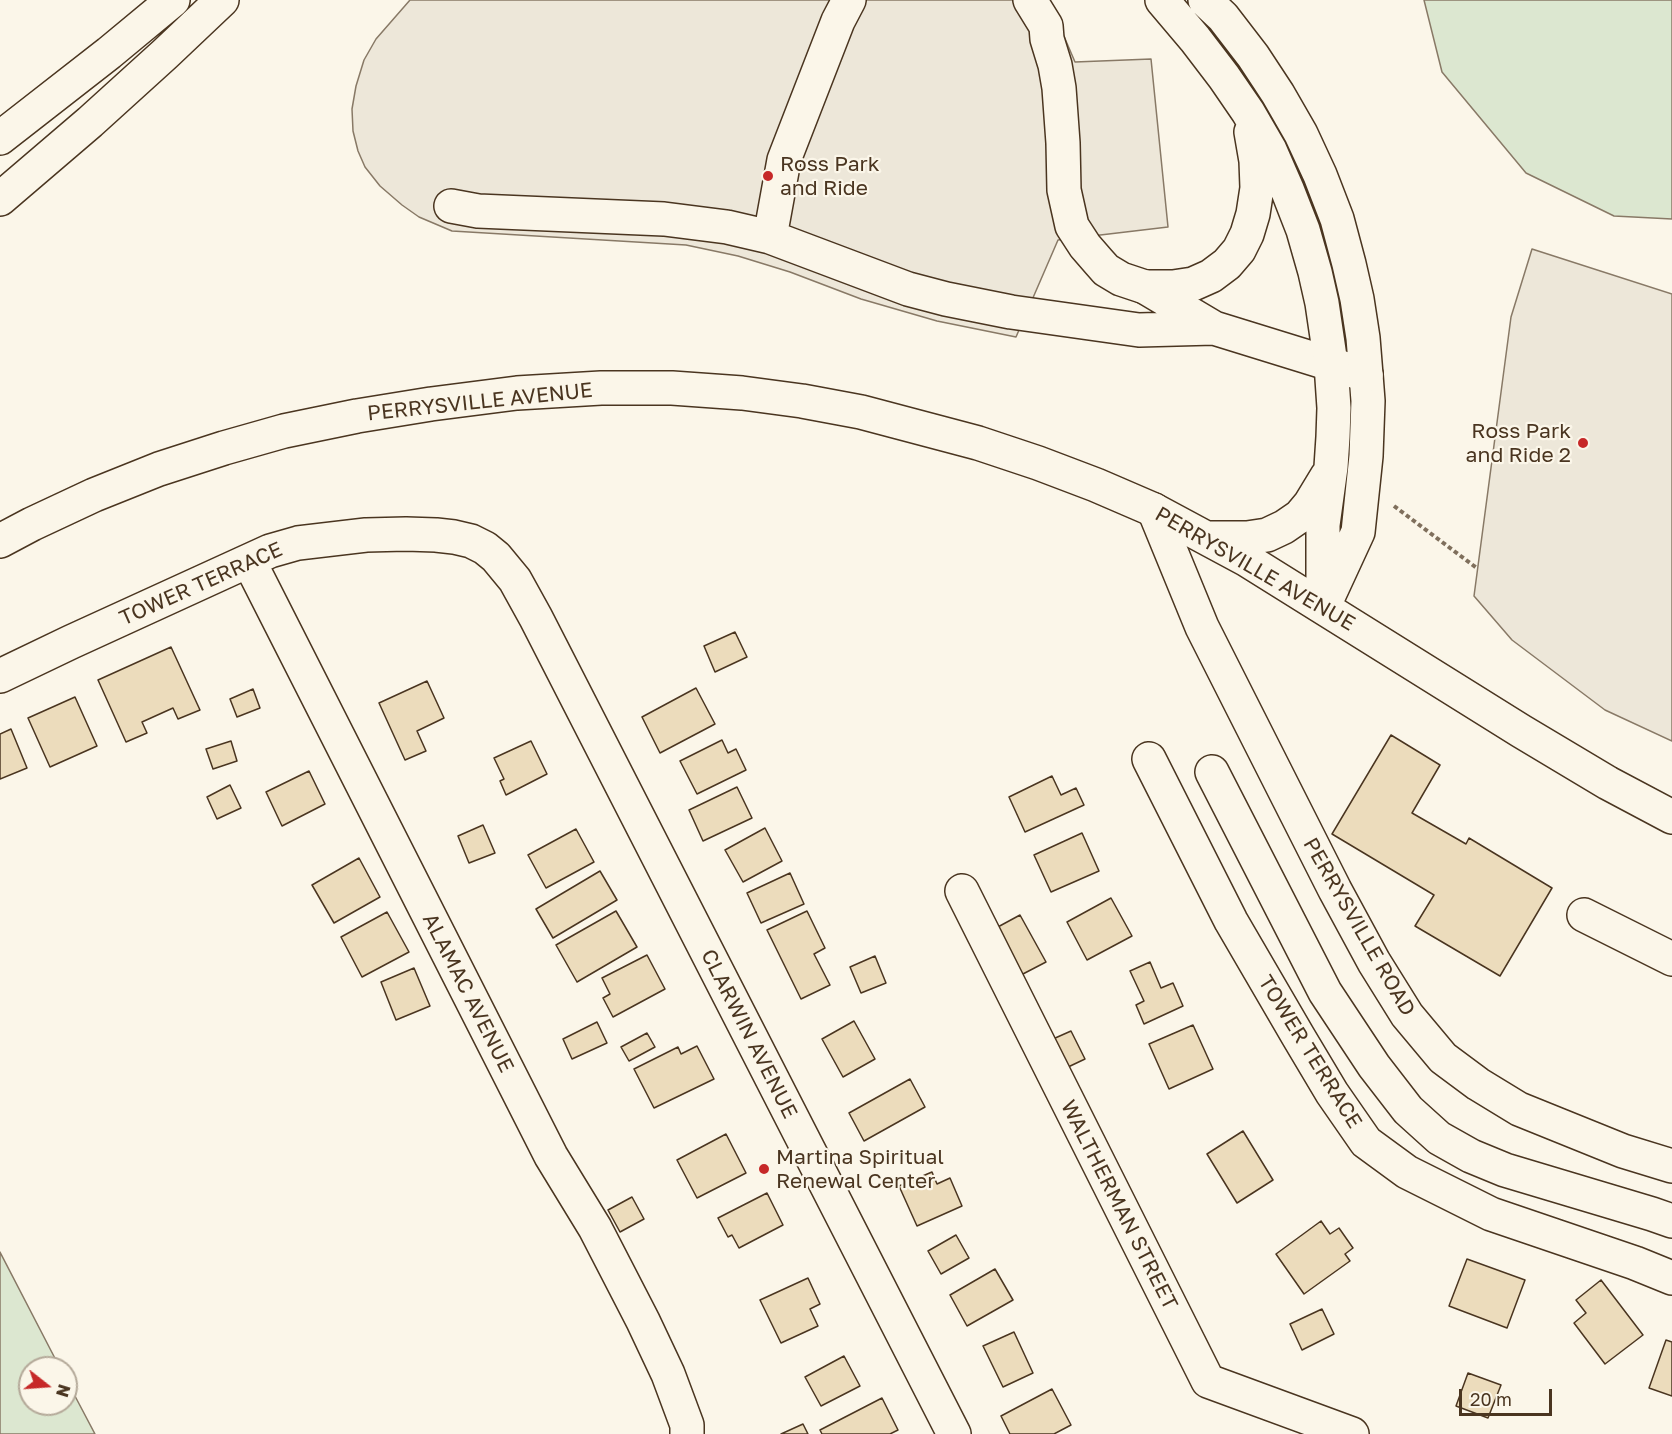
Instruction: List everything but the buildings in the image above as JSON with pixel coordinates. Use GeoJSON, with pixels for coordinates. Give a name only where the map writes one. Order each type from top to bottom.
{"type":"FeatureCollection","features":[{"type":"Feature","properties":{"kind":"main road"},"geometry":{"type":"LineString","coordinates":[[0,138],[173,0]]}},
{"type":"Feature","properties":{"kind":"main road"},"geometry":{"type":"LineString","coordinates":[[0,199],[106,107],[222,0]]}},
{"type":"Feature","properties":{"kind":"main road"},"geometry":{"type":"LineString","coordinates":[[770,237],[784,160],[838,21],[849,0]]}},
{"type":"Feature","properties":{"kind":"main road"},"geometry":{"type":"LineString","coordinates":[[1030,0],[1046,26],[1047,39],[1055,65],[1063,143],[1064,189],[1072,226],[1085,246],[1107,270],[1121,279],[1145,287],[1214,328],[1366,375]]}},
{"type":"Feature","properties":{"kind":"main road"},"geometry":{"type":"LineString","coordinates":[[1162,0],[1201,46],[1248,112],[1270,150],[1303,230],[1316,272],[1331,364],[1334,408],[1331,467],[1323,525],[1323,607]]}},
{"type":"Feature","properties":{"kind":"main road"},"geometry":{"type":"LineString","coordinates":[[1205,0],[1223,17],[1253,56],[1278,93],[1301,134],[1320,175],[1349,264],[1363,338],[1366,375],[1368,418],[1364,484],[1358,532],[1323,607]]}},
{"type":"Feature","properties":{"kind":"main road"},"geometry":{"type":"LineString","coordinates":[[1145,287],[1193,284],[1211,276],[1227,264],[1239,250],[1250,224],[1257,188],[1256,161],[1248,112]]}},
{"type":"Feature","properties":{"kind":"main road"},"geometry":{"type":"LineString","coordinates":[[451,206],[478,211],[664,219],[727,227],[770,237],[908,289],[946,299],[1011,312],[1139,330],[1214,328]]}},
{"type":"Feature","properties":{"kind":"main road","name":"PERRYSVILLE AVENUE"},"geometry":{"type":"LineString","coordinates":[[0,541],[94,495],[159,469],[284,431],[357,416],[517,393],[601,388],[672,388],[742,393],[802,401],[861,412],[944,433],[1038,463],[1154,510],[1209,538],[1521,731],[1608,783],[1672,817]]}},
{"type":"Feature","properties":{"kind":"main road"},"geometry":{"type":"LineString","coordinates":[[1209,538],[1247,538],[1266,535],[1284,527],[1300,516],[1310,504],[1331,467]]}},
{"type":"Feature","properties":{"kind":"main road","name":"PERRYSVILLE ROAD"},"geometry":{"type":"LineString","coordinates":[[1154,510],[1202,627],[1335,890],[1374,962],[1407,1015],[1443,1058],[1478,1084],[1519,1109],[1623,1151],[1672,1166]]}},
{"type":"Feature","properties":{"kind":"main road","name":"TOWER TERRACE"},"geometry":{"type":"LineString","coordinates":[[0,676],[270,551],[298,543],[343,537],[406,534],[436,535],[471,541],[496,556],[515,580],[560,667]]}},
{"type":"Feature","properties":{"kind":"main road","name":"ALAMAC AVENUE"},"geometry":{"type":"LineString","coordinates":[[249,561],[551,1156],[595,1228],[643,1321],[668,1374],[687,1430]]}},
{"type":"Feature","properties":{"kind":"main road","name":"CLARWIN AVENUE"},"geometry":{"type":"LineString","coordinates":[[560,667],[954,1434]]}},
{"type":"Feature","properties":{"kind":"main road","name":"TOWER TERRACE"},"geometry":{"type":"LineString","coordinates":[[1149,759],[1231,921],[1332,1093],[1366,1142],[1407,1172],[1491,1214],[1635,1263],[1672,1278]]}},
{"type":"Feature","properties":{"kind":"main road"},"geometry":{"type":"LineString","coordinates":[[1212,772],[1324,992],[1374,1066],[1408,1110],[1439,1138],[1471,1156],[1504,1170],[1672,1221]]}},
{"type":"Feature","properties":{"kind":"main road","name":"WALTHERMAN STREET"},"geometry":{"type":"LineString","coordinates":[[962,891],[1208,1381],[1352,1434]]}},
{"type":"Feature","properties":{"kind":"main road"},"geometry":{"type":"LineString","coordinates":[[1584,915],[1672,960]]}},
{"type":"Feature","properties":{"kind":"main road"},"geometry":{"type":"LineString","coordinates":[[1491,1214],[1504,1170]]}},
{"type":"Feature","properties":{"kind":"path"},"geometry":{"type":"LineString","coordinates":[[1364,484],[1478,569]]}},
{"type":"Feature","properties":{"kind":"green space"},"geometry":{"type":"Polygon","coordinates":[[[1424,0],[1672,0],[1672,219],[1614,216],[1526,173],[1442,72],[1424,0]]]}},
{"type":"Feature","properties":{"kind":"green space"},"geometry":{"type":"Polygon","coordinates":[[[0,1252],[54,1356],[18,1356],[18,1416],[78,1416],[78,1402],[95,1434],[0,1434],[0,1252]]]}},
{"type":"Feature","properties":{"kind":"shaded area","name":"Ross Park and Ride"},"geometry":{"type":"Polygon","coordinates":[[[410,0],[1046,0],[1051,6],[1075,62],[1151,59],[1168,227],[1058,240],[1016,337],[937,321],[861,299],[790,272],[738,256],[686,245],[452,231],[419,217],[380,186],[365,167],[353,131],[352,109],[364,60],[376,39],[410,0]]]}},
{"type":"Feature","properties":{"kind":"shaded area","name":"Ross Park and Ride 2"},"geometry":{"type":"Polygon","coordinates":[[[1532,249],[1672,294],[1672,741],[1605,710],[1512,640],[1474,596],[1511,317],[1532,249]]]}},
{"type":"Feature","properties":{"kind":"place","name":"Ross Park and Ride"},"geometry":{"type":"Point","coordinates":[768,176]}},
{"type":"Feature","properties":{"kind":"place","name":"Ross Park and Ride 2"},"geometry":{"type":"Point","coordinates":[1583,443]}},
{"type":"Feature","properties":{"kind":"place","name":"Martina Spiritual Renewal Center"},"geometry":{"type":"Point","coordinates":[764,1169]}}]}
